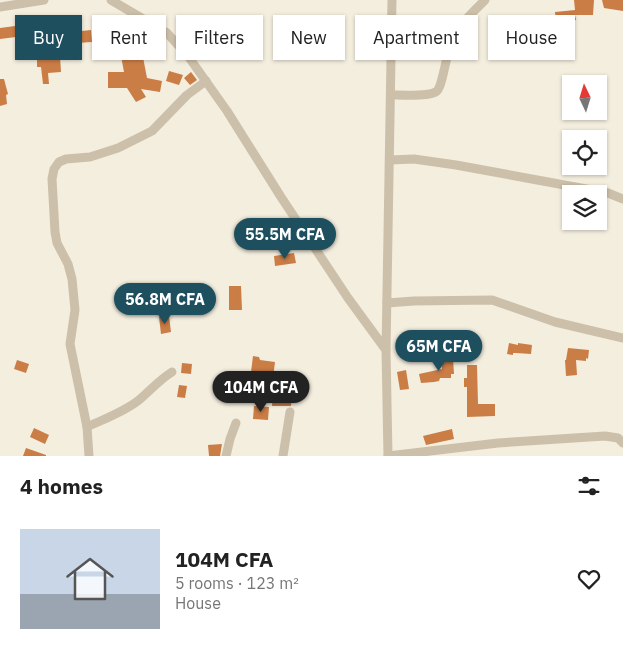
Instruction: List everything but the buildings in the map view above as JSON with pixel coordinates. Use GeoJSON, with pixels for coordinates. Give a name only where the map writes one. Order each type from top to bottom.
{"type":"FeatureCollection","features":[{"type":"Feature","properties":{"kind":"street"},"geometry":{"type":"LineString","coordinates":[[0,7],[44,0]]}},
{"type":"Feature","properties":{"kind":"street"},"geometry":{"type":"LineString","coordinates":[[111,0],[167,32],[188,56],[338,282],[386,350]]}},
{"type":"Feature","properties":{"kind":"street"},"geometry":{"type":"LineString","coordinates":[[392,0],[386,350],[388,456],[498,443],[605,436],[618,438],[623,443]]}},
{"type":"Feature","properties":{"kind":"street"},"geometry":{"type":"LineString","coordinates":[[391,95],[430,94],[437,92],[453,38],[460,26],[485,0]]}},
{"type":"Feature","properties":{"kind":"street"},"geometry":{"type":"LineString","coordinates":[[89,456],[86,427],[70,344],[75,310],[72,279],[68,264],[57,243],[55,232],[52,179],[54,169],[59,162],[66,159],[90,157],[118,148],[152,131],[187,95],[206,81]]}},
{"type":"Feature","properties":{"kind":"street"},"geometry":{"type":"LineString","coordinates":[[390,160],[414,159],[456,165],[608,193],[623,199]]}},
{"type":"Feature","properties":{"kind":"street"},"geometry":{"type":"LineString","coordinates":[[387,303],[414,300],[492,300],[556,322],[623,338]]}},
{"type":"Feature","properties":{"kind":"street"},"geometry":{"type":"LineString","coordinates":[[86,427],[138,400],[162,378],[172,372]]}},
{"type":"Feature","properties":{"kind":"street"},"geometry":{"type":"LineString","coordinates":[[284,456],[290,412]]}},
{"type":"Feature","properties":{"kind":"street"},"geometry":{"type":"LineString","coordinates":[[226,456],[236,424]]}}]}
